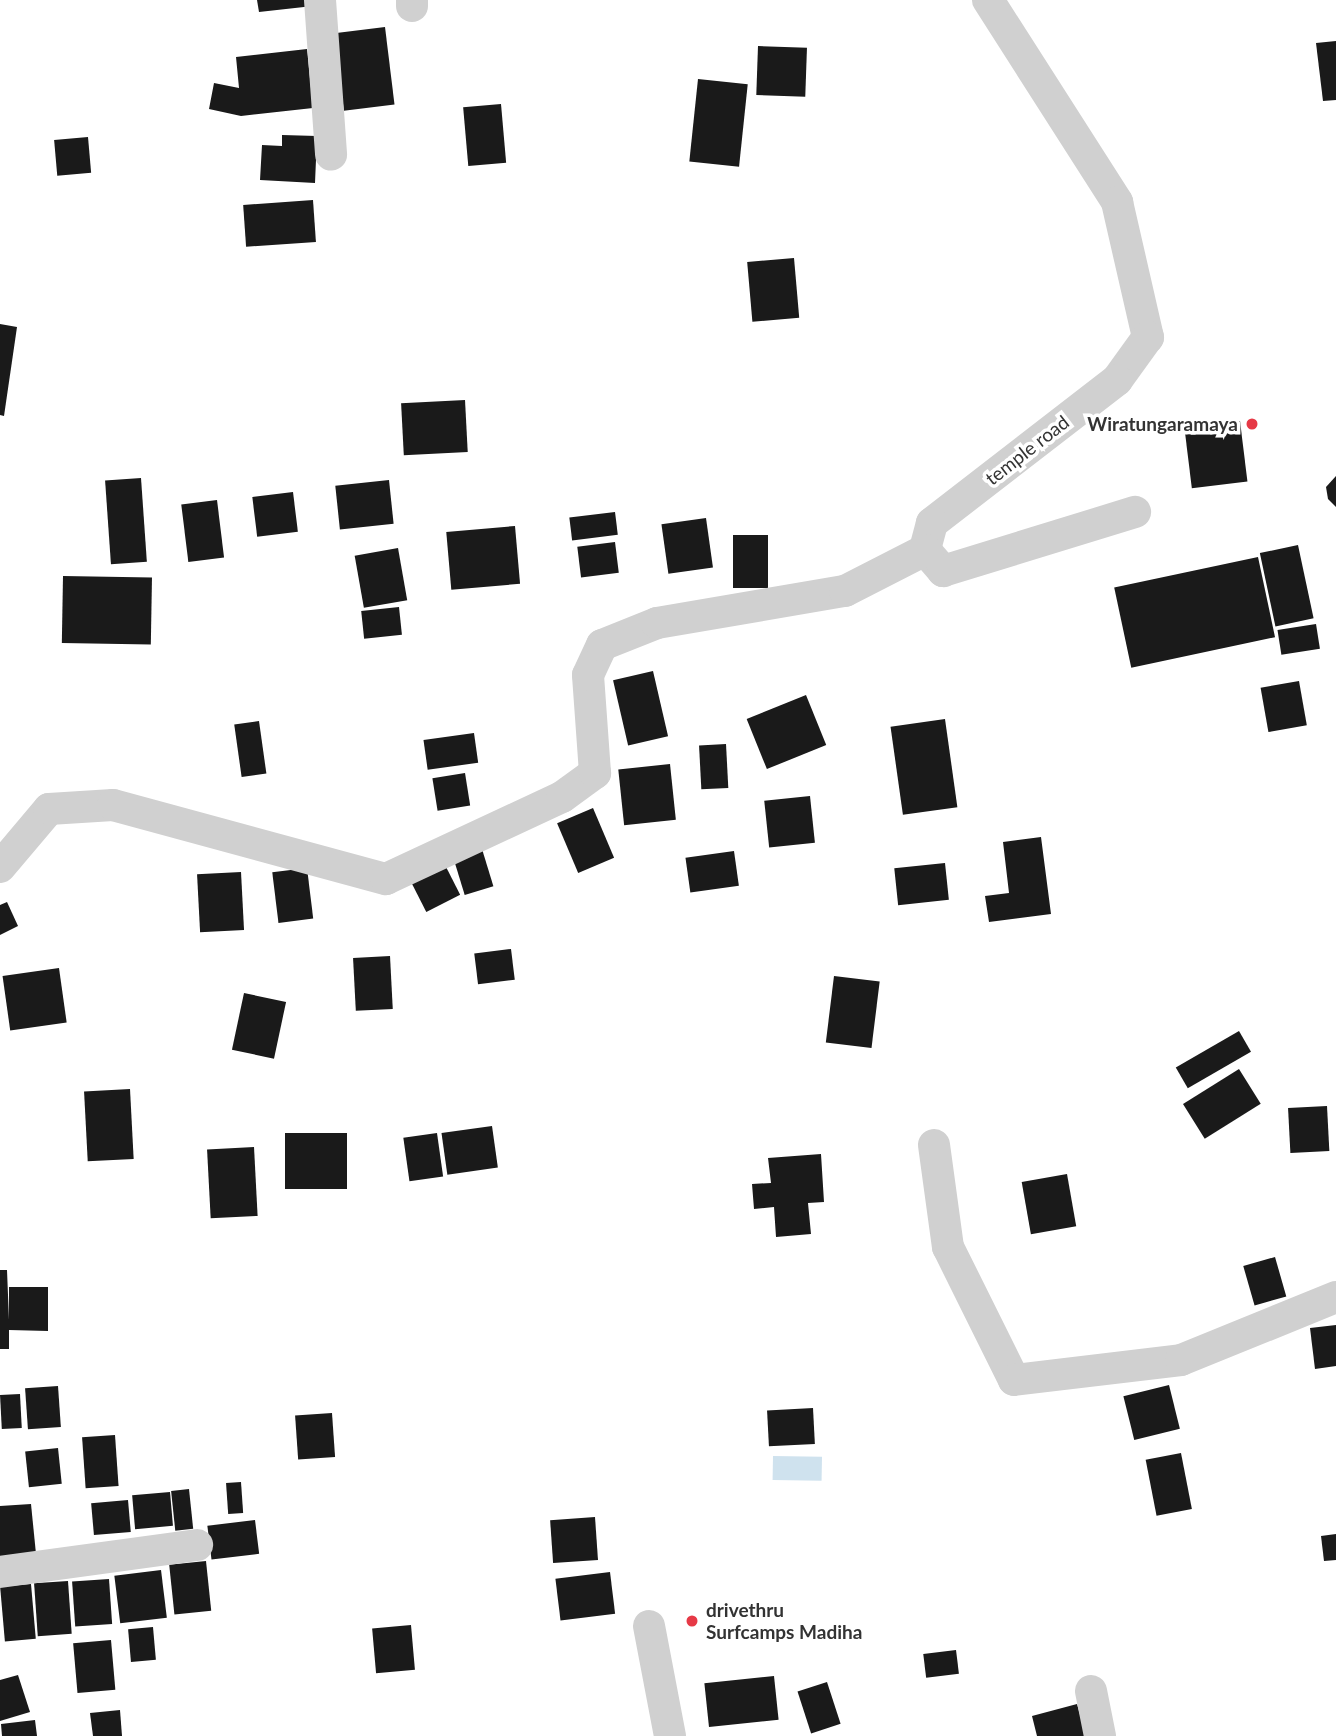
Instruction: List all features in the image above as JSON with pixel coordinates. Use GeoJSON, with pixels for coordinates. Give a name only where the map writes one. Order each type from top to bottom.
{"type":"FeatureCollection","features":[{"type":"Feature","properties":{"kind":"street"},"geometry":{"type":"LineString","coordinates":[[320,0],[331,155]]}},
{"type":"Feature","properties":{"kind":"street","name":"temple road"},"geometry":{"type":"LineString","coordinates":[[925,550],[932,523],[1117,380],[1148,337],[1117,202],[988,0]]}},
{"type":"Feature","properties":{"kind":"street"},"geometry":{"type":"LineString","coordinates":[[0,867],[49,809],[113,805],[386,879],[562,797],[594,773],[589,675],[602,645],[657,623],[845,591],[925,550],[943,571],[1135,512]]}},
{"type":"Feature","properties":{"kind":"street"},"geometry":{"type":"LineString","coordinates":[[934,1145],[948,1247],[1014,1380],[1181,1360],[1336,1297]]}},
{"type":"Feature","properties":{"kind":"street"},"geometry":{"type":"LineString","coordinates":[[0,1572],[197,1545]]}},
{"type":"Feature","properties":{"kind":"street"},"geometry":{"type":"LineString","coordinates":[[649,1626],[670,1736]]}},
{"type":"Feature","properties":{"kind":"street"},"geometry":{"type":"LineString","coordinates":[[1091,1691],[1100,1736]]}},
{"type":"Feature","properties":{"kind":"water"},"geometry":{"type":"Polygon","coordinates":[[[773,1456],[822,1457],[822,1481],[773,1480],[773,1456]]]}},
{"type":"Feature","properties":{"kind":"building"},"geometry":{"type":"Polygon","coordinates":[[[257,0],[312,0],[313,6],[259,12],[257,0]]]}},
{"type":"Feature","properties":{"kind":"building"},"geometry":{"type":"Polygon","coordinates":[[[385,27],[395,104],[344,111],[334,33],[385,27]]]}},
{"type":"Feature","properties":{"kind":"building"},"geometry":{"type":"Polygon","coordinates":[[[1336,41],[1336,100],[1323,101],[1316,43],[1336,41]]]}},
{"type":"Feature","properties":{"kind":"building"},"geometry":{"type":"Polygon","coordinates":[[[758,46],[807,48],[805,97],[756,95],[758,46]]]}},
{"type":"Feature","properties":{"kind":"building"},"geometry":{"type":"Polygon","coordinates":[[[307,49],[313,108],[241,116],[209,109],[214,83],[239,88],[236,57],[307,49]]]}},
{"type":"Feature","properties":{"kind":"building"},"geometry":{"type":"Polygon","coordinates":[[[698,79],[748,84],[739,167],[689,162],[698,79]]]}},
{"type":"Feature","properties":{"kind":"building"},"geometry":{"type":"Polygon","coordinates":[[[501,104],[506,163],[468,166],[463,107],[501,104]]]}},
{"type":"Feature","properties":{"kind":"building"},"geometry":{"type":"Polygon","coordinates":[[[282,135],[317,136],[315,183],[260,180],[262,145],[282,146],[282,135]]]}},
{"type":"Feature","properties":{"kind":"building"},"geometry":{"type":"Polygon","coordinates":[[[88,137],[91,173],[57,176],[54,140],[88,137]]]}},
{"type":"Feature","properties":{"kind":"building"},"geometry":{"type":"Polygon","coordinates":[[[313,200],[316,242],[246,247],[243,205],[313,200]]]}},
{"type":"Feature","properties":{"kind":"building"},"geometry":{"type":"Polygon","coordinates":[[[794,258],[799,318],[752,322],[747,262],[794,258]]]}},
{"type":"Feature","properties":{"kind":"building"},"geometry":{"type":"Polygon","coordinates":[[[0,324],[17,327],[4,416],[0,415],[0,324]]]}},
{"type":"Feature","properties":{"kind":"building"},"geometry":{"type":"Polygon","coordinates":[[[465,400],[468,452],[404,455],[401,403],[465,400]]]}},
{"type":"Feature","properties":{"kind":"building"},"geometry":{"type":"Polygon","coordinates":[[[1240,421],[1247,482],[1192,488],[1184,428],[1240,421]]]}},
{"type":"Feature","properties":{"kind":"building"},"geometry":{"type":"Polygon","coordinates":[[[1336,476],[1336,507],[1328,499],[1326,487],[1336,476]]]}},
{"type":"Feature","properties":{"kind":"building"},"geometry":{"type":"Polygon","coordinates":[[[141,478],[147,562],[111,564],[105,481],[141,478]]]}},
{"type":"Feature","properties":{"kind":"building"},"geometry":{"type":"Polygon","coordinates":[[[389,480],[394,524],[340,529],[335,486],[389,480]]]}},
{"type":"Feature","properties":{"kind":"building"},"geometry":{"type":"Polygon","coordinates":[[[293,492],[298,532],[257,537],[252,497],[293,492]]]}},
{"type":"Feature","properties":{"kind":"building"},"geometry":{"type":"Polygon","coordinates":[[[217,500],[224,558],[188,562],[181,504],[217,500]]]}},
{"type":"Feature","properties":{"kind":"building"},"geometry":{"type":"Polygon","coordinates":[[[615,512],[618,535],[572,540],[569,518],[615,512]]]}},
{"type":"Feature","properties":{"kind":"building"},"geometry":{"type":"Polygon","coordinates":[[[706,518],[713,568],[668,574],[661,524],[706,518]]]}},
{"type":"Feature","properties":{"kind":"building"},"geometry":{"type":"Polygon","coordinates":[[[515,526],[520,584],[451,590],[446,532],[515,526]]]}},
{"type":"Feature","properties":{"kind":"building"},"geometry":{"type":"Polygon","coordinates":[[[733,535],[768,535],[768,588],[733,588],[733,535]]]}},
{"type":"Feature","properties":{"kind":"building"},"geometry":{"type":"Polygon","coordinates":[[[615,542],[619,573],[581,577],[577,547],[615,542]]]}},
{"type":"Feature","properties":{"kind":"building"},"geometry":{"type":"Polygon","coordinates":[[[1298,545],[1314,618],[1275,626],[1260,553],[1298,545]]]}},
{"type":"Feature","properties":{"kind":"building"},"geometry":{"type":"Polygon","coordinates":[[[398,548],[407,600],[364,608],[355,556],[398,548]]]}},
{"type":"Feature","properties":{"kind":"building"},"geometry":{"type":"Polygon","coordinates":[[[1258,557],[1275,637],[1131,668],[1114,588],[1258,557]]]}},
{"type":"Feature","properties":{"kind":"building"},"geometry":{"type":"Polygon","coordinates":[[[63,576],[152,578],[151,645],[62,643],[63,576]]]}},
{"type":"Feature","properties":{"kind":"building"},"geometry":{"type":"Polygon","coordinates":[[[399,607],[402,635],[364,639],[361,611],[399,607]]]}},
{"type":"Feature","properties":{"kind":"building"},"geometry":{"type":"Polygon","coordinates":[[[1316,624],[1320,649],[1281,655],[1277,630],[1316,624]]]}},
{"type":"Feature","properties":{"kind":"building"},"geometry":{"type":"Polygon","coordinates":[[[653,671],[668,736],[628,746],[613,680],[653,671]]]}},
{"type":"Feature","properties":{"kind":"building"},"geometry":{"type":"Polygon","coordinates":[[[1299,681],[1307,725],[1268,732],[1261,688],[1299,681]]]}},
{"type":"Feature","properties":{"kind":"building"},"geometry":{"type":"Polygon","coordinates":[[[806,695],[826,745],[767,769],[747,719],[806,695]]]}},
{"type":"Feature","properties":{"kind":"building"},"geometry":{"type":"Polygon","coordinates":[[[945,719],[957,807],[903,815],[891,727],[945,719]]]}},
{"type":"Feature","properties":{"kind":"building"},"geometry":{"type":"Polygon","coordinates":[[[259,721],[266,773],[242,777],[234,724],[259,721]]]}},
{"type":"Feature","properties":{"kind":"building"},"geometry":{"type":"Polygon","coordinates":[[[474,733],[478,763],[428,770],[423,740],[474,733]]]}},
{"type":"Feature","properties":{"kind":"building"},"geometry":{"type":"Polygon","coordinates":[[[726,744],[728,788],[701,789],[699,745],[726,744]]]}},
{"type":"Feature","properties":{"kind":"building"},"geometry":{"type":"Polygon","coordinates":[[[670,764],[676,820],[624,825],[618,769],[670,764]]]}},
{"type":"Feature","properties":{"kind":"building"},"geometry":{"type":"Polygon","coordinates":[[[465,773],[470,806],[438,811],[432,778],[465,773]]]}},
{"type":"Feature","properties":{"kind":"building"},"geometry":{"type":"Polygon","coordinates":[[[810,796],[815,843],[769,848],[764,801],[810,796]]]}},
{"type":"Feature","properties":{"kind":"building"},"geometry":{"type":"Polygon","coordinates":[[[593,808],[614,858],[578,873],[557,823],[593,808]]]}},
{"type":"Feature","properties":{"kind":"building"},"geometry":{"type":"Polygon","coordinates":[[[1041,837],[1051,914],[989,922],[985,896],[1009,893],[1003,842],[1041,837]]]}},
{"type":"Feature","properties":{"kind":"building"},"geometry":{"type":"Polygon","coordinates":[[[482,849],[493,886],[465,895],[453,858],[482,849]]]}},
{"type":"Feature","properties":{"kind":"building"},"geometry":{"type":"Polygon","coordinates":[[[734,851],[739,886],[690,892],[685,858],[734,851]]]}},
{"type":"Feature","properties":{"kind":"building"},"geometry":{"type":"Polygon","coordinates":[[[442,859],[460,895],[426,912],[408,876],[442,859]]]}},
{"type":"Feature","properties":{"kind":"building"},"geometry":{"type":"Polygon","coordinates":[[[945,863],[949,900],[898,905],[894,868],[945,863]]]}},
{"type":"Feature","properties":{"kind":"building"},"geometry":{"type":"Polygon","coordinates":[[[307,868],[313,919],[278,923],[272,872],[307,868]]]}},
{"type":"Feature","properties":{"kind":"building"},"geometry":{"type":"Polygon","coordinates":[[[241,872],[244,930],[200,932],[197,874],[241,872]]]}},
{"type":"Feature","properties":{"kind":"building"},"geometry":{"type":"Polygon","coordinates":[[[7,902],[18,926],[0,935],[0,905],[7,902]]]}},
{"type":"Feature","properties":{"kind":"building"},"geometry":{"type":"Polygon","coordinates":[[[511,949],[515,980],[478,984],[474,954],[511,949]]]}},
{"type":"Feature","properties":{"kind":"building"},"geometry":{"type":"Polygon","coordinates":[[[390,956],[393,1009],[356,1011],[353,958],[390,956]]]}},
{"type":"Feature","properties":{"kind":"building"},"geometry":{"type":"Polygon","coordinates":[[[59,968],[67,1022],[10,1030],[3,976],[59,968]]]}},
{"type":"Feature","properties":{"kind":"building"},"geometry":{"type":"Polygon","coordinates":[[[834,976],[880,982],[871,1048],[826,1043],[834,976]]]}},
{"type":"Feature","properties":{"kind":"building"},"geometry":{"type":"Polygon","coordinates":[[[244,993],[286,1002],[274,1059],[232,1050],[244,993]]]}},
{"type":"Feature","properties":{"kind":"building"},"geometry":{"type":"Polygon","coordinates":[[[1239,1031],[1251,1052],[1188,1088],[1176,1068],[1239,1031]]]}},
{"type":"Feature","properties":{"kind":"building"},"geometry":{"type":"Polygon","coordinates":[[[1239,1069],[1261,1104],[1205,1139],[1183,1104],[1239,1069]]]}},
{"type":"Feature","properties":{"kind":"building"},"geometry":{"type":"Polygon","coordinates":[[[130,1089],[134,1159],[88,1161],[84,1091],[130,1089]]]}},
{"type":"Feature","properties":{"kind":"building"},"geometry":{"type":"Polygon","coordinates":[[[1327,1106],[1329,1151],[1290,1153],[1288,1108],[1327,1106]]]}},
{"type":"Feature","properties":{"kind":"building"},"geometry":{"type":"Polygon","coordinates":[[[492,1126],[498,1168],[447,1175],[441,1133],[492,1126]]]}},
{"type":"Feature","properties":{"kind":"building"},"geometry":{"type":"Polygon","coordinates":[[[285,1133],[347,1133],[347,1189],[285,1189],[285,1133]]]}},
{"type":"Feature","properties":{"kind":"building"},"geometry":{"type":"Polygon","coordinates":[[[437,1133],[443,1177],[409,1181],[403,1138],[437,1133]]]}},
{"type":"Feature","properties":{"kind":"building"},"geometry":{"type":"Polygon","coordinates":[[[254,1147],[258,1216],[211,1218],[207,1149],[254,1147]]]}},
{"type":"Feature","properties":{"kind":"building"},"geometry":{"type":"Polygon","coordinates":[[[821,1154],[824,1202],[808,1203],[811,1234],[776,1237],[774,1207],[754,1209],[752,1184],[771,1183],[768,1158],[821,1154]]]}},
{"type":"Feature","properties":{"kind":"building"},"geometry":{"type":"Polygon","coordinates":[[[1067,1174],[1076,1226],[1031,1234],[1022,1182],[1067,1174]]]}},
{"type":"Feature","properties":{"kind":"building"},"geometry":{"type":"Polygon","coordinates":[[[1275,1257],[1286,1296],[1255,1306],[1243,1266],[1275,1257]]]}},
{"type":"Feature","properties":{"kind":"building"},"geometry":{"type":"Polygon","coordinates":[[[0,1270],[7,1270],[9,1320],[9,1287],[48,1287],[48,1331],[9,1330],[9,1349],[0,1349],[0,1270]]]}},
{"type":"Feature","properties":{"kind":"building"},"geometry":{"type":"Polygon","coordinates":[[[1336,1325],[1336,1366],[1315,1369],[1310,1328],[1336,1325]]]}},
{"type":"Feature","properties":{"kind":"building"},"geometry":{"type":"Polygon","coordinates":[[[1169,1385],[1180,1429],[1134,1440],[1123,1396],[1169,1385]]]}},
{"type":"Feature","properties":{"kind":"building"},"geometry":{"type":"Polygon","coordinates":[[[58,1386],[61,1427],[28,1429],[25,1388],[58,1386]]]}},
{"type":"Feature","properties":{"kind":"building"},"geometry":{"type":"Polygon","coordinates":[[[20,1394],[22,1428],[2,1429],[0,1395],[20,1394]]]}},
{"type":"Feature","properties":{"kind":"building"},"geometry":{"type":"Polygon","coordinates":[[[813,1408],[815,1444],[769,1446],[767,1410],[813,1408]]]}},
{"type":"Feature","properties":{"kind":"building"},"geometry":{"type":"Polygon","coordinates":[[[332,1413],[335,1457],[298,1459],[295,1416],[332,1413]]]}},
{"type":"Feature","properties":{"kind":"building"},"geometry":{"type":"Polygon","coordinates":[[[115,1435],[119,1486],[86,1488],[82,1437],[115,1435]]]}},
{"type":"Feature","properties":{"kind":"building"},"geometry":{"type":"Polygon","coordinates":[[[58,1448],[62,1484],[29,1487],[25,1451],[58,1448]]]}},
{"type":"Feature","properties":{"kind":"building"},"geometry":{"type":"Polygon","coordinates":[[[1181,1453],[1192,1509],[1157,1516],[1146,1460],[1181,1453]]]}},
{"type":"Feature","properties":{"kind":"building"},"geometry":{"type":"Polygon","coordinates":[[[241,1482],[243,1513],[228,1514],[226,1483],[241,1482]]]}},
{"type":"Feature","properties":{"kind":"building"},"geometry":{"type":"Polygon","coordinates":[[[189,1489],[193,1529],[175,1531],[171,1491],[189,1489]]]}},
{"type":"Feature","properties":{"kind":"building"},"geometry":{"type":"Polygon","coordinates":[[[170,1492],[173,1526],[135,1529],[132,1495],[170,1492]]]}},
{"type":"Feature","properties":{"kind":"building"},"geometry":{"type":"Polygon","coordinates":[[[128,1500],[131,1532],[94,1535],[91,1503],[128,1500]]]}},
{"type":"Feature","properties":{"kind":"building"},"geometry":{"type":"Polygon","coordinates":[[[31,1504],[36,1554],[0,1557],[0,1506],[31,1504]]]}},
{"type":"Feature","properties":{"kind":"building"},"geometry":{"type":"Polygon","coordinates":[[[595,1517],[598,1560],[553,1563],[550,1520],[595,1517]]]}},
{"type":"Feature","properties":{"kind":"building"},"geometry":{"type":"Polygon","coordinates":[[[255,1520],[259,1554],[212,1560],[207,1526],[255,1520]]]}},
{"type":"Feature","properties":{"kind":"building"},"geometry":{"type":"Polygon","coordinates":[[[1336,1534],[1336,1560],[1324,1561],[1321,1536],[1336,1534]]]}},
{"type":"Feature","properties":{"kind":"building"},"geometry":{"type":"Polygon","coordinates":[[[206,1561],[211,1611],[174,1615],[169,1565],[206,1561]]]}},
{"type":"Feature","properties":{"kind":"building"},"geometry":{"type":"Polygon","coordinates":[[[161,1570],[167,1618],[120,1623],[114,1576],[161,1570]]]}},
{"type":"Feature","properties":{"kind":"building"},"geometry":{"type":"Polygon","coordinates":[[[610,1572],[615,1614],[561,1620],[555,1579],[610,1572]]]}},
{"type":"Feature","properties":{"kind":"building"},"geometry":{"type":"Polygon","coordinates":[[[109,1579],[112,1624],[75,1626],[72,1582],[109,1579]]]}},
{"type":"Feature","properties":{"kind":"building"},"geometry":{"type":"Polygon","coordinates":[[[68,1581],[72,1634],[38,1636],[34,1583],[68,1581]]]}},
{"type":"Feature","properties":{"kind":"building"},"geometry":{"type":"Polygon","coordinates":[[[31,1584],[36,1639],[5,1641],[0,1587],[31,1584]]]}},
{"type":"Feature","properties":{"kind":"building"},"geometry":{"type":"Polygon","coordinates":[[[411,1625],[415,1670],[376,1673],[372,1628],[411,1625]]]}},
{"type":"Feature","properties":{"kind":"building"},"geometry":{"type":"Polygon","coordinates":[[[153,1627],[156,1660],[131,1662],[128,1629],[153,1627]]]}},
{"type":"Feature","properties":{"kind":"building"},"geometry":{"type":"Polygon","coordinates":[[[111,1640],[115,1690],[78,1693],[73,1643],[111,1640]]]}},
{"type":"Feature","properties":{"kind":"building"},"geometry":{"type":"Polygon","coordinates":[[[956,1650],[959,1674],[926,1678],[923,1654],[956,1650]]]}},
{"type":"Feature","properties":{"kind":"building"},"geometry":{"type":"Polygon","coordinates":[[[18,1675],[30,1712],[0,1721],[0,1680],[18,1675]]]}},
{"type":"Feature","properties":{"kind":"building"},"geometry":{"type":"Polygon","coordinates":[[[774,1676],[779,1720],[709,1727],[704,1683],[774,1676]]]}},
{"type":"Feature","properties":{"kind":"building"},"geometry":{"type":"Polygon","coordinates":[[[827,1682],[841,1724],[811,1733],[798,1692],[827,1682]]]}},
{"type":"Feature","properties":{"kind":"building"},"geometry":{"type":"Polygon","coordinates":[[[1077,1704],[1086,1736],[1037,1736],[1032,1716],[1077,1704]]]}},
{"type":"Feature","properties":{"kind":"building"},"geometry":{"type":"Polygon","coordinates":[[[120,1710],[122,1736],[93,1736],[90,1713],[120,1710]]]}},
{"type":"Feature","properties":{"kind":"building"},"geometry":{"type":"Polygon","coordinates":[[[35,1720],[37,1736],[2,1736],[1,1724],[35,1720]]]}},
{"type":"Feature","properties":{"kind":"place","name":"Wiratungaramaya"},"geometry":{"type":"Point","coordinates":[1252,424]}},
{"type":"Feature","properties":{"kind":"place","name":"drivethru Surfcamps Madiha"},"geometry":{"type":"Point","coordinates":[692,1621]}}]}
